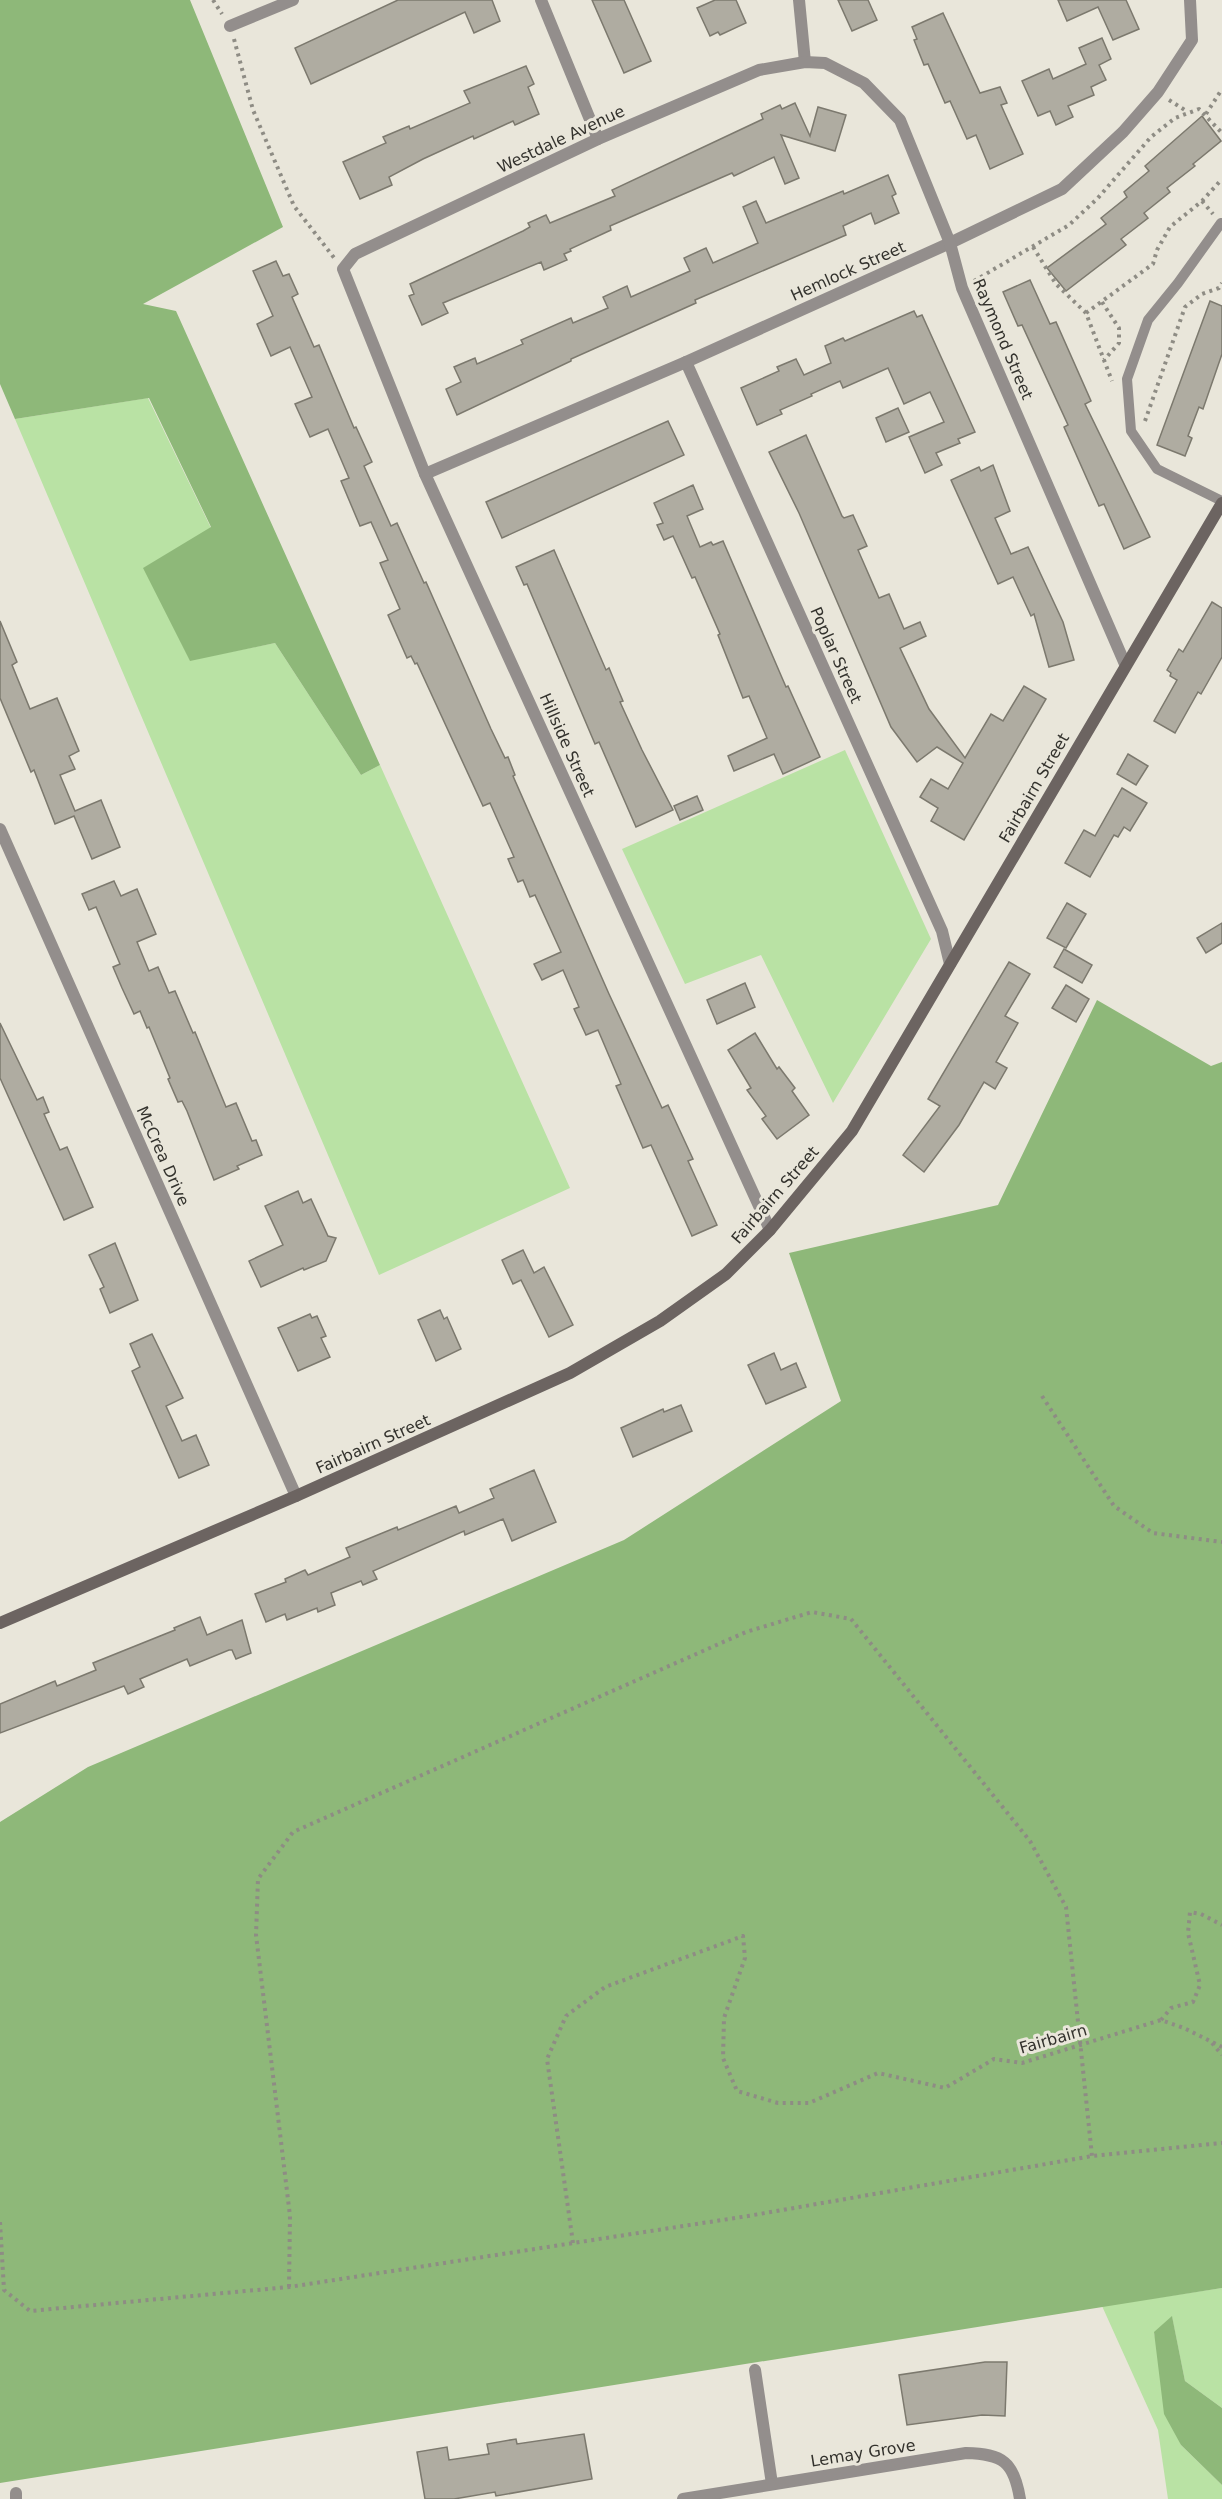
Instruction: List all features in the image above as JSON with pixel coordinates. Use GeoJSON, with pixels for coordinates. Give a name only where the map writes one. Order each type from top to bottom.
{"type":"FeatureCollection","features":[{"type":"Feature","properties":{"kind":"main road","name":"Fairbairn Street"},"geometry":{"type":"LineString","coordinates":[[0,1623],[296,1496],[570,1372],[660,1321],[726,1274],[770,1230],[852,1131],[1222,502]]}},
{"type":"Feature","properties":{"kind":"street"},"geometry":{"type":"LineString","coordinates":[[230,26],[293,0]]}},
{"type":"Feature","properties":{"kind":"street"},"geometry":{"type":"LineString","coordinates":[[541,0],[598,138]]}},
{"type":"Feature","properties":{"kind":"street"},"geometry":{"type":"LineString","coordinates":[[799,0],[805,62]]}},
{"type":"Feature","properties":{"kind":"street","name":"Hemlock Street"},"geometry":{"type":"LineString","coordinates":[[426,474],[686,362],[950,243],[1062,189],[1123,132],[1158,92],[1192,40],[1190,0]]}},
{"type":"Feature","properties":{"kind":"street","name":"Westdale Avenue"},"geometry":{"type":"LineString","coordinates":[[343,269],[355,254],[598,138],[759,70],[805,62]]}},
{"type":"Feature","properties":{"kind":"street","name":"Raymond Street"},"geometry":{"type":"LineString","coordinates":[[805,62],[825,63],[864,83],[900,120],[950,243],[962,288],[1125,664]]}},
{"type":"Feature","properties":{"kind":"street","name":"Hillside Street"},"geometry":{"type":"LineString","coordinates":[[343,269],[426,474],[770,1230]]}},
{"type":"Feature","properties":{"kind":"street","name":"Poplar Street"},"geometry":{"type":"LineString","coordinates":[[686,362],[942,931],[950,964]]}},
{"type":"Feature","properties":{"kind":"street","name":"McCrea Drive"},"geometry":{"type":"LineString","coordinates":[[0,829],[296,1496]]}},
{"type":"Feature","properties":{"kind":"street"},"geometry":{"type":"LineString","coordinates":[[755,2370],[772,2484]]}},
{"type":"Feature","properties":{"kind":"street","name":"Lemay Grove"},"geometry":{"type":"LineString","coordinates":[[683,2499],[966,2453],[989,2453],[1009,2463],[1017,2481],[1020,2499]]}},
{"type":"Feature","properties":{"kind":"lane"},"geometry":{"type":"LineString","coordinates":[[1221,223],[1178,284],[1148,320],[1127,379],[1131,431],[1157,469],[1222,502]]}},
{"type":"Feature","properties":{"kind":"path"},"geometry":{"type":"LineString","coordinates":[[213,0],[230,26],[253,110],[294,206],[343,269]]}},
{"type":"Feature","properties":{"kind":"path"},"geometry":{"type":"LineString","coordinates":[[1206,114],[1222,89]]}},
{"type":"Feature","properties":{"kind":"path"},"geometry":{"type":"LineString","coordinates":[[1158,92],[1188,113]]}},
{"type":"Feature","properties":{"kind":"path"},"geometry":{"type":"LineString","coordinates":[[962,288],[1069,225],[1097,199],[1151,137],[1175,118],[1199,109],[1222,133]]}},
{"type":"Feature","properties":{"kind":"path"},"geometry":{"type":"LineString","coordinates":[[1086,313],[1153,264],[1157,250],[1170,226],[1202,201],[1222,179]]}},
{"type":"Feature","properties":{"kind":"path"},"geometry":{"type":"LineString","coordinates":[[1033,247],[1056,284],[1086,313],[1115,388]]}},
{"type":"Feature","properties":{"kind":"path"},"geometry":{"type":"LineString","coordinates":[[1141,431],[1185,308],[1202,294],[1217,289],[1222,283]]}},
{"type":"Feature","properties":{"kind":"path"},"geometry":{"type":"LineString","coordinates":[[1217,289],[1222,294]]}},
{"type":"Feature","properties":{"kind":"path"},"geometry":{"type":"LineString","coordinates":[[1102,302],[1119,328],[1119,344],[1104,360]]}},
{"type":"Feature","properties":{"kind":"path"},"geometry":{"type":"LineString","coordinates":[[1042,1396],[1114,1506],[1154,1533],[1222,1542]]}},
{"type":"Feature","properties":{"kind":"path"},"geometry":{"type":"LineString","coordinates":[[290,2287],[290,2216],[256,1935],[258,1879],[293,1832],[746,1632],[812,1612],[850,1619],[1030,1841],[1065,1907],[1092,2156]]}},
{"type":"Feature","properties":{"kind":"path","name":"Fairbairn"},"geometry":{"type":"LineString","coordinates":[[573,2243],[547,2058],[566,2016],[605,1987],[743,1936],[746,1958],[724,2018],[723,2058],[736,2091],[778,2103],[809,2103],[878,2073],[945,2088],[994,2059],[1022,2063],[1161,2020],[1171,2008],[1193,2002],[1200,1985],[1188,1933],[1190,1912],[1201,1914],[1222,1925]]}},
{"type":"Feature","properties":{"kind":"path"},"geometry":{"type":"LineString","coordinates":[[1161,2020],[1184,2028],[1222,2048]]}},
{"type":"Feature","properties":{"kind":"path"},"geometry":{"type":"LineString","coordinates":[[1209,2041],[1222,2055]]}},
{"type":"Feature","properties":{"kind":"path"},"geometry":{"type":"LineString","coordinates":[[0,2222],[4,2290],[30,2311],[290,2287],[573,2243],[1092,2156],[1222,2143]]}},
{"type":"Feature","properties":{"kind":"green space"},"geometry":{"type":"Polygon","coordinates":[[[0,0],[190,0],[283,227],[143,304],[176,311],[380,765],[361,775],[275,643],[190,661],[143,568],[211,527],[149,398],[15,419],[0,384],[0,0]]]}},
{"type":"Feature","properties":{"kind":"green space"},"geometry":{"type":"Polygon","coordinates":[[[148,398],[211,528],[144,568],[190,660],[275,643],[361,775],[380,765],[570,1188],[379,1275],[15,419],[148,398]]]}},
{"type":"Feature","properties":{"kind":"green space"},"geometry":{"type":"Polygon","coordinates":[[[845,750],[931,939],[833,1103],[761,955],[685,984],[622,849],[845,750]]]}},
{"type":"Feature","properties":{"kind":"green space"},"geometry":{"type":"Polygon","coordinates":[[[1097,1000],[1211,1066],[1222,1062],[1222,2288],[0,2483],[0,1822],[88,1767],[624,1540],[841,1401],[789,1253],[998,1205],[1097,1000]]]}},
{"type":"Feature","properties":{"kind":"green space"},"geometry":{"type":"Polygon","coordinates":[[[1222,2288],[1222,2408],[1185,2381],[1172,2317],[1154,2333],[1181,2445],[1222,2485],[1222,2499],[1168,2499],[1158,2430],[1102,2306],[1222,2288]]]}},
{"type":"Feature","properties":{"kind":"green space"},"geometry":{"type":"Polygon","coordinates":[[[1172,2316],[1185,2381],[1222,2408],[1222,2485],[1181,2445],[1164,2414],[1154,2332],[1172,2316]]]}},
{"type":"Feature","properties":{"kind":"building"},"geometry":{"type":"Polygon","coordinates":[[[398,0],[492,0],[500,21],[474,33],[465,12],[311,84],[295,48],[398,0]]]}},
{"type":"Feature","properties":{"kind":"building"},"geometry":{"type":"Polygon","coordinates":[[[592,0],[624,0],[651,61],[624,73],[592,0]]]}},
{"type":"Feature","properties":{"kind":"building"},"geometry":{"type":"Polygon","coordinates":[[[715,0],[736,0],[746,23],[720,35],[718,32],[710,36],[697,8],[715,0]]]}},
{"type":"Feature","properties":{"kind":"building"},"geometry":{"type":"Polygon","coordinates":[[[838,0],[868,0],[877,20],[852,31],[838,0]]]}},
{"type":"Feature","properties":{"kind":"building"},"geometry":{"type":"Polygon","coordinates":[[[1058,0],[1126,0],[1139,29],[1113,40],[1098,7],[1067,21],[1058,0]]]}},
{"type":"Feature","properties":{"kind":"building"},"geometry":{"type":"Polygon","coordinates":[[[943,13],[980,93],[1000,87],[1007,103],[1001,105],[1023,154],[990,169],[976,135],[967,139],[950,101],[945,103],[928,64],[924,65],[914,40],[917,39],[912,27],[943,13]]]}},
{"type":"Feature","properties":{"kind":"building"},"geometry":{"type":"Polygon","coordinates":[[[1102,38],[1111,59],[1099,65],[1106,80],[1091,87],[1094,95],[1068,106],[1073,117],[1056,125],[1050,111],[1038,116],[1022,81],[1049,69],[1053,79],[1086,64],[1079,48],[1102,38]]]}},
{"type":"Feature","properties":{"kind":"building"},"geometry":{"type":"Polygon","coordinates":[[[526,66],[534,84],[528,87],[539,114],[515,125],[513,121],[474,139],[473,136],[423,159],[389,177],[392,185],[360,199],[343,162],[386,143],[383,137],[409,126],[410,129],[470,103],[464,91],[526,66]]]}},
{"type":"Feature","properties":{"kind":"building"},"geometry":{"type":"Polygon","coordinates":[[[795,103],[810,136],[818,107],[846,115],[835,151],[781,135],[799,178],[785,184],[774,157],[734,176],[732,173],[610,226],[611,230],[570,249],[571,251],[564,254],[567,260],[544,270],[541,262],[443,303],[448,313],[422,325],[409,296],[414,294],[410,284],[523,231],[530,227],[528,223],[546,215],[550,223],[615,196],[612,190],[763,119],[761,114],[780,105],[782,109],[795,103]]]}},
{"type":"Feature","properties":{"kind":"building"},"geometry":{"type":"Polygon","coordinates":[[[1202,116],[1221,141],[1167,188],[1170,192],[1144,213],[1148,218],[1121,239],[1126,245],[1066,291],[1047,268],[1106,224],[1101,218],[1127,197],[1124,192],[1149,171],[1145,166],[1202,116]]]}},
{"type":"Feature","properties":{"kind":"building"},"geometry":{"type":"Polygon","coordinates":[[[888,175],[896,194],[892,196],[899,213],[875,224],[871,213],[843,226],[846,235],[695,300],[696,303],[571,359],[457,415],[446,389],[461,382],[454,367],[475,358],[477,364],[523,344],[521,340],[571,318],[573,323],[608,308],[603,297],[627,286],[631,297],[690,271],[684,258],[706,248],[713,263],[758,243],[743,207],[756,201],[766,223],[888,175]]]}},
{"type":"Feature","properties":{"kind":"building"},"geometry":{"type":"Polygon","coordinates":[[[276,261],[283,276],[289,274],[298,294],[292,297],[314,347],[319,345],[354,428],[356,427],[372,462],[364,466],[391,526],[397,523],[424,583],[426,582],[491,729],[505,758],[508,757],[515,775],[513,776],[609,994],[662,1108],[668,1105],[693,1159],[688,1161],[717,1225],[692,1236],[651,1145],[643,1148],[616,1086],[621,1084],[598,1030],[586,1035],[574,1009],[579,1007],[563,970],[542,980],[534,964],[561,952],[535,895],[530,897],[523,880],[518,882],[508,859],[514,857],[490,803],[483,806],[417,663],[415,664],[411,656],[407,658],[388,615],[400,609],[380,563],[388,560],[371,522],[360,526],[341,481],[349,478],[328,429],[310,437],[295,404],[312,397],[290,347],[271,356],[257,324],[273,316],[253,271],[276,261]]]}},
{"type":"Feature","properties":{"kind":"building"},"geometry":{"type":"Polygon","coordinates":[[[1030,280],[1050,324],[1056,322],[1091,401],[1085,404],[1150,537],[1124,549],[1104,504],[1099,506],[1064,427],[1068,425],[1022,325],[1018,326],[1003,292],[1030,280]]]}},
{"type":"Feature","properties":{"kind":"building"},"geometry":{"type":"Polygon","coordinates":[[[1210,301],[1222,306],[1222,354],[1203,409],[1199,407],[1188,436],[1192,438],[1185,456],[1157,445],[1210,301]]]}},
{"type":"Feature","properties":{"kind":"building"},"geometry":{"type":"Polygon","coordinates":[[[914,311],[917,317],[922,315],[975,432],[958,439],[960,443],[936,453],[942,465],[925,473],[909,437],[944,422],[930,392],[904,404],[888,368],[843,388],[840,381],[780,410],[782,414],[757,425],[741,388],[779,371],[777,367],[796,359],[804,375],[831,363],[825,346],[843,338],[845,341],[914,311]]]}},
{"type":"Feature","properties":{"kind":"building"},"geometry":{"type":"Polygon","coordinates":[[[898,408],[909,432],[886,442],[876,418],[898,408]]]}},
{"type":"Feature","properties":{"kind":"building"},"geometry":{"type":"Polygon","coordinates":[[[668,421],[684,455],[502,538],[486,502],[668,421]]]}},
{"type":"Feature","properties":{"kind":"building"},"geometry":{"type":"Polygon","coordinates":[[[806,435],[842,516],[844,518],[853,515],[867,546],[858,550],[879,598],[889,594],[904,629],[920,622],[926,636],[900,648],[929,709],[965,758],[991,714],[1003,721],[1024,686],[1046,699],[964,840],[931,821],[938,808],[920,797],[931,779],[948,789],[963,763],[937,747],[917,762],[891,727],[799,513],[769,452],[806,435]]]}},
{"type":"Feature","properties":{"kind":"building"},"geometry":{"type":"Polygon","coordinates":[[[993,465],[1010,511],[995,518],[1011,554],[1028,547],[1063,622],[1074,660],[1049,667],[1034,614],[1031,616],[1013,577],[998,584],[951,480],[979,467],[981,471],[993,465]]]}},
{"type":"Feature","properties":{"kind":"building"},"geometry":{"type":"Polygon","coordinates":[[[693,485],[703,509],[687,516],[700,547],[711,542],[713,545],[723,541],[786,687],[788,686],[820,757],[783,774],[774,754],[734,771],[728,756],[767,738],[749,696],[743,698],[718,635],[720,634],[695,577],[692,578],[673,536],[664,540],[657,525],[663,523],[654,503],[693,485]]]}},
{"type":"Feature","properties":{"kind":"building"},"geometry":{"type":"Polygon","coordinates":[[[554,550],[606,670],[609,668],[623,701],[620,702],[673,810],[636,827],[599,742],[595,744],[527,584],[524,585],[516,567],[554,550]]]}},
{"type":"Feature","properties":{"kind":"building"},"geometry":{"type":"Polygon","coordinates":[[[1212,602],[1222,608],[1222,657],[1201,694],[1198,692],[1175,733],[1154,721],[1177,680],[1170,676],[1171,673],[1167,670],[1179,649],[1183,652],[1212,602]]]}},
{"type":"Feature","properties":{"kind":"building"},"geometry":{"type":"Polygon","coordinates":[[[0,621],[17,662],[12,665],[30,709],[57,698],[79,751],[69,756],[75,769],[60,775],[75,811],[101,800],[120,847],[92,859],[74,816],[55,824],[34,770],[31,772],[0,698],[0,621]]]}},
{"type":"Feature","properties":{"kind":"building"},"geometry":{"type":"Polygon","coordinates":[[[1128,754],[1148,766],[1136,785],[1117,774],[1128,754]]]}},
{"type":"Feature","properties":{"kind":"building"},"geometry":{"type":"Polygon","coordinates":[[[1122,788],[1147,803],[1130,831],[1124,827],[1118,837],[1114,835],[1090,877],[1065,863],[1084,830],[1095,836],[1122,788]]]}},
{"type":"Feature","properties":{"kind":"building"},"geometry":{"type":"Polygon","coordinates":[[[697,796],[703,810],[680,820],[674,806],[697,796]]]}},
{"type":"Feature","properties":{"kind":"building"},"geometry":{"type":"Polygon","coordinates":[[[114,881],[121,896],[137,889],[156,934],[137,942],[149,971],[158,967],[169,993],[175,991],[193,1033],[195,1032],[226,1107],[236,1103],[252,1141],[256,1140],[262,1155],[214,1180],[187,1111],[182,1101],[178,1102],[168,1079],[170,1078],[149,1027],[147,1028],[140,1011],[134,1014],[122,988],[113,967],[120,964],[96,907],[89,910],[82,894],[114,881]]]}},
{"type":"Feature","properties":{"kind":"building"},"geometry":{"type":"Polygon","coordinates":[[[1067,903],[1086,914],[1066,948],[1047,938],[1067,903]]]}},
{"type":"Feature","properties":{"kind":"building"},"geometry":{"type":"Polygon","coordinates":[[[1222,923],[1222,943],[1206,953],[1197,938],[1222,923]]]}},
{"type":"Feature","properties":{"kind":"building"},"geometry":{"type":"Polygon","coordinates":[[[1064,949],[1092,965],[1082,983],[1054,967],[1064,949]]]}},
{"type":"Feature","properties":{"kind":"building"},"geometry":{"type":"Polygon","coordinates":[[[1009,962],[1030,974],[1005,1016],[1018,1023],[996,1062],[1007,1068],[995,1089],[984,1082],[959,1125],[924,1172],[903,1155],[940,1106],[928,1099],[1009,962]]]}},
{"type":"Feature","properties":{"kind":"building"},"geometry":{"type":"Polygon","coordinates":[[[745,983],[755,1007],[717,1024],[707,1000],[745,983]]]}},
{"type":"Feature","properties":{"kind":"building"},"geometry":{"type":"Polygon","coordinates":[[[1066,985],[1089,999],[1076,1022],[1052,1008],[1066,985]]]}},
{"type":"Feature","properties":{"kind":"building"},"geometry":{"type":"Polygon","coordinates":[[[0,1023],[37,1100],[43,1097],[49,1112],[44,1114],[60,1150],[67,1147],[93,1207],[64,1220],[0,1078],[0,1023]]]}},
{"type":"Feature","properties":{"kind":"building"},"geometry":{"type":"Polygon","coordinates":[[[755,1033],[777,1069],[779,1067],[795,1088],[792,1091],[809,1115],[777,1139],[762,1119],[766,1116],[747,1090],[751,1088],[728,1050],[755,1033]]]}},
{"type":"Feature","properties":{"kind":"building"},"geometry":{"type":"Polygon","coordinates":[[[298,1191],[303,1203],[311,1199],[328,1236],[336,1238],[326,1261],[304,1270],[303,1268],[261,1287],[249,1261],[283,1245],[265,1206],[298,1191]]]}},
{"type":"Feature","properties":{"kind":"building"},"geometry":{"type":"Polygon","coordinates":[[[115,1243],[138,1300],[110,1313],[100,1289],[104,1287],[89,1255],[115,1243]]]}},
{"type":"Feature","properties":{"kind":"building"},"geometry":{"type":"Polygon","coordinates":[[[523,1250],[534,1273],[544,1267],[573,1325],[549,1337],[521,1280],[513,1284],[502,1260],[523,1250]]]}},
{"type":"Feature","properties":{"kind":"building"},"geometry":{"type":"Polygon","coordinates":[[[440,1310],[444,1319],[447,1317],[461,1349],[436,1361],[418,1320],[440,1310]]]}},
{"type":"Feature","properties":{"kind":"building"},"geometry":{"type":"Polygon","coordinates":[[[310,1314],[312,1318],[317,1316],[326,1336],[321,1338],[330,1357],[298,1371],[278,1328],[310,1314]]]}},
{"type":"Feature","properties":{"kind":"building"},"geometry":{"type":"Polygon","coordinates":[[[152,1334],[183,1398],[166,1406],[182,1441],[196,1435],[209,1465],[179,1478],[132,1371],[140,1367],[130,1344],[152,1334]]]}},
{"type":"Feature","properties":{"kind":"building"},"geometry":{"type":"Polygon","coordinates":[[[774,1353],[781,1370],[796,1363],[806,1387],[766,1404],[748,1365],[774,1353]]]}},
{"type":"Feature","properties":{"kind":"building"},"geometry":{"type":"Polygon","coordinates":[[[681,1405],[692,1431],[633,1457],[621,1428],[663,1409],[664,1412],[681,1405]]]}},
{"type":"Feature","properties":{"kind":"building"},"geometry":{"type":"Polygon","coordinates":[[[534,1470],[556,1522],[512,1541],[503,1519],[465,1535],[464,1531],[373,1571],[377,1579],[363,1585],[361,1581],[331,1593],[335,1605],[318,1612],[317,1608],[287,1620],[285,1614],[266,1622],[255,1594],[286,1582],[285,1579],[305,1570],[308,1575],[350,1557],[346,1548],[397,1527],[398,1530],[456,1506],[459,1513],[494,1498],[490,1489],[534,1470]]]}},
{"type":"Feature","properties":{"kind":"building"},"geometry":{"type":"Polygon","coordinates":[[[200,1617],[207,1635],[242,1620],[251,1653],[236,1659],[232,1650],[229,1650],[190,1666],[187,1659],[140,1679],[144,1687],[128,1694],[124,1686],[0,1733],[0,1704],[55,1681],[57,1686],[96,1670],[93,1663],[175,1630],[174,1628],[200,1617]]]}},
{"type":"Feature","properties":{"kind":"building"},"geometry":{"type":"Polygon","coordinates":[[[985,2362],[1007,2362],[1005,2416],[982,2415],[907,2425],[899,2375],[985,2362]]]}},
{"type":"Feature","properties":{"kind":"building"},"geometry":{"type":"Polygon","coordinates":[[[584,2434],[592,2479],[496,2496],[495,2492],[454,2499],[425,2499],[417,2452],[447,2447],[449,2460],[489,2454],[487,2444],[516,2439],[517,2444],[584,2434]]]}}]}
